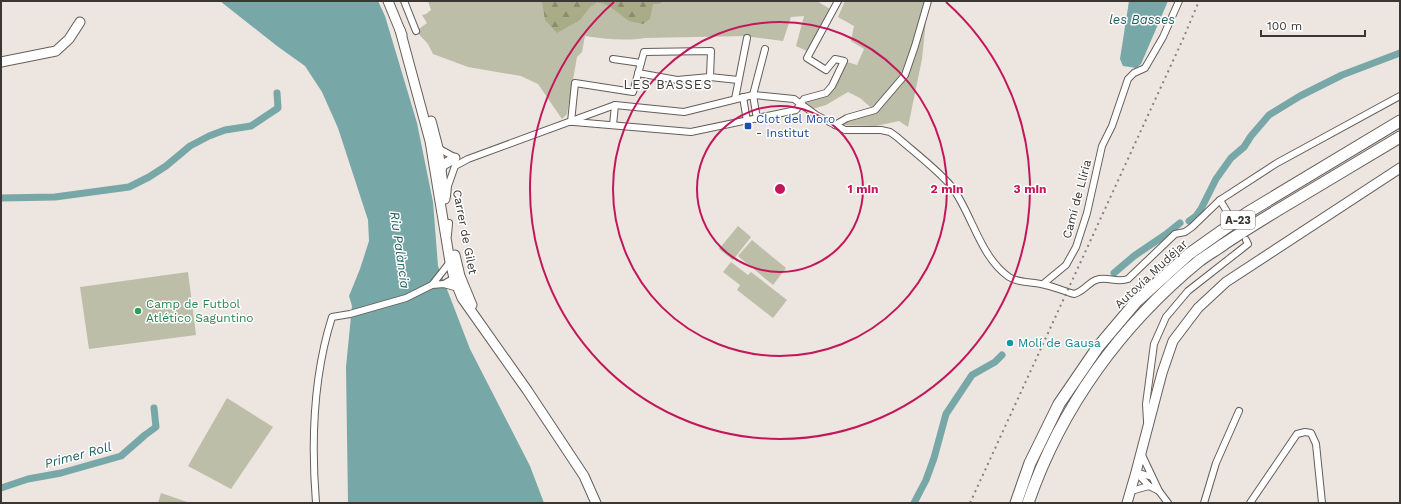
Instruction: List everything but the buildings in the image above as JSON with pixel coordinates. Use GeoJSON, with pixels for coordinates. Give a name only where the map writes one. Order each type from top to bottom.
{"type":"FeatureCollection","features":[{"type":"Feature","properties":{"kind":"highway","name":"Autovía Mudéjar"},"geometry":{"type":"LineString","coordinates":[[1016,503],[1030,463],[1059,404],[1098,347],[1136,302],[1189,254],[1247,213],[1400,121]]}},
{"type":"Feature","properties":{"kind":"highway","name":"Autovía Mudéjar"},"geometry":{"type":"LineString","coordinates":[[1028,503],[1048,452],[1071,408],[1099,366],[1125,333],[1152,303],[1200,261],[1254,223],[1400,137]]}},
{"type":"Feature","properties":{"kind":"highway"},"geometry":{"type":"LineString","coordinates":[[1008,503],[1024,460],[1055,401],[1071,375],[1098,347]]}},
{"type":"Feature","properties":{"kind":"highway"},"geometry":{"type":"LineString","coordinates":[[1034,503],[1071,408]]}},
{"type":"Feature","properties":{"kind":"main road","name":"Carrer de Gilet"},"geometry":{"type":"LineString","coordinates":[[388,1],[400,30],[434,146],[442,214],[454,278],[462,298],[482,324]]}},
{"type":"Feature","properties":{"kind":"main road"},"geometry":{"type":"LineString","coordinates":[[1,62],[56,51],[69,39],[80,22]]}},
{"type":"Feature","properties":{"kind":"main road"},"geometry":{"type":"LineString","coordinates":[[434,146],[436,160],[441,168]]}},
{"type":"Feature","properties":{"kind":"main road"},"geometry":{"type":"LineString","coordinates":[[442,214],[443,202],[439,174],[441,168],[455,162]]}},
{"type":"Feature","properties":{"kind":"main road","name":"Carrer de Gilet"},"geometry":{"type":"LineString","coordinates":[[441,168],[456,261],[468,297],[482,324]]}},
{"type":"Feature","properties":{"kind":"main road"},"geometry":{"type":"LineString","coordinates":[[1127,503],[1162,373],[1173,341],[1198,308],[1226,282],[1400,168]]}},
{"type":"Feature","properties":{"kind":"main road"},"geometry":{"type":"LineString","coordinates":[[482,324],[584,476],[596,503]]}},
{"type":"Feature","properties":{"kind":"street"},"geometry":{"type":"LineString","coordinates":[[404,1],[416,31]]}},
{"type":"Feature","properties":{"kind":"street"},"geometry":{"type":"LineString","coordinates":[[571,122],[691,132],[796,110],[804,99],[826,93],[832,86],[844,61],[835,59],[826,70],[807,58],[838,1]]}},
{"type":"Feature","properties":{"kind":"street"},"geometry":{"type":"LineString","coordinates":[[834,125],[847,118],[875,110],[904,75],[918,39],[928,1]]}},
{"type":"Feature","properties":{"kind":"street","name":"Camí de Llíria"},"geometry":{"type":"LineString","coordinates":[[1043,284],[1066,265],[1076,247],[1087,213],[1102,146],[1112,126],[1128,79],[1134,73],[1145,68],[1163,36],[1179,1]]}},
{"type":"Feature","properties":{"kind":"street"},"geometry":{"type":"LineString","coordinates":[[735,99],[747,38]]}},
{"type":"Feature","properties":{"kind":"street"},"geometry":{"type":"LineString","coordinates":[[757,119],[753,95],[765,49]]}},
{"type":"Feature","properties":{"kind":"street"},"geometry":{"type":"LineString","coordinates":[[571,122],[575,83],[633,92],[644,52],[711,51],[710,77]]}},
{"type":"Feature","properties":{"kind":"street"},"geometry":{"type":"LineString","coordinates":[[613,59],[641,63]]}},
{"type":"Feature","properties":{"kind":"street"},"geometry":{"type":"LineString","coordinates":[[638,73],[677,80],[710,77],[738,80]]}},
{"type":"Feature","properties":{"kind":"street"},"geometry":{"type":"LineString","coordinates":[[455,162],[468,159],[615,105],[684,112],[753,95],[794,99],[816,115],[845,130],[881,130],[890,132],[898,137],[952,188],[984,248],[996,265],[1010,277],[1018,281],[1043,284],[1074,294],[1078,293],[1096,280],[1122,281],[1128,279],[1175,234],[1185,232],[1192,227],[1220,200],[1277,163],[1400,96]]}},
{"type":"Feature","properties":{"kind":"street"},"geometry":{"type":"LineString","coordinates":[[743,97],[747,121]]}},
{"type":"Feature","properties":{"kind":"street"},"geometry":{"type":"LineString","coordinates":[[614,125],[615,105]]}},
{"type":"Feature","properties":{"kind":"street"},"geometry":{"type":"LineString","coordinates":[[434,146],[455,162]]}},
{"type":"Feature","properties":{"kind":"street"},"geometry":{"type":"LineString","coordinates":[[446,203],[448,186],[455,162]]}},
{"type":"Feature","properties":{"kind":"street"},"geometry":{"type":"LineString","coordinates":[[1220,200],[1229,215]]}},
{"type":"Feature","properties":{"kind":"street"},"geometry":{"type":"LineString","coordinates":[[449,223],[448,236],[455,270],[454,278]]}},
{"type":"Feature","properties":{"kind":"street"},"geometry":{"type":"LineString","coordinates":[[1148,425],[1146,404],[1154,344],[1166,318],[1188,290],[1248,244],[1246,240]]}},
{"type":"Feature","properties":{"kind":"street"},"geometry":{"type":"LineString","coordinates":[[432,285],[450,262]]}},
{"type":"Feature","properties":{"kind":"street"},"geometry":{"type":"LineString","coordinates":[[440,275],[447,275],[458,280],[468,297]]}},
{"type":"Feature","properties":{"kind":"street"},"geometry":{"type":"LineString","coordinates":[[444,284],[454,278]]}},
{"type":"Feature","properties":{"kind":"street"},"geometry":{"type":"LineString","coordinates":[[316,503],[314,448],[315,405],[319,369],[326,335],[332,317],[350,314],[406,298],[432,285],[444,284],[458,288]]}},
{"type":"Feature","properties":{"kind":"street"},"geometry":{"type":"LineString","coordinates":[[1204,503],[1216,463],[1239,411]]}},
{"type":"Feature","properties":{"kind":"street"},"geometry":{"type":"LineString","coordinates":[[1250,503],[1297,434],[1304,432],[1311,434],[1316,444],[1322,503]]}},
{"type":"Feature","properties":{"kind":"street"},"geometry":{"type":"LineString","coordinates":[[1141,453],[1159,491],[1168,503]]}},
{"type":"Feature","properties":{"kind":"street"},"geometry":{"type":"LineString","coordinates":[[1136,472],[1152,477]]}},
{"type":"Feature","properties":{"kind":"street"},"geometry":{"type":"LineString","coordinates":[[1136,472],[1149,486],[1159,491]]}},
{"type":"Feature","properties":{"kind":"street"},"geometry":{"type":"LineString","coordinates":[[1131,491],[1149,486]]}},
{"type":"Feature","properties":{"kind":"green space"},"geometry":{"type":"Polygon","coordinates":[[[428,1],[817,1],[830,9],[807,51],[796,46],[804,16],[791,17],[783,41],[744,36],[607,39],[585,36],[582,52],[577,57],[567,114],[562,119],[538,84],[521,76],[468,67],[433,54],[428,44],[416,31],[427,23],[422,15],[431,10],[428,1]]]}},
{"type":"Feature","properties":{"kind":"green space"},"geometry":{"type":"Polygon","coordinates":[[[542,1],[664,1],[659,4],[653,4],[650,19],[643,24],[629,21],[609,6],[598,2],[590,7],[580,20],[557,33],[545,20],[542,1]]]}},
{"type":"Feature","properties":{"kind":"green space"},"geometry":{"type":"Polygon","coordinates":[[[845,1],[928,1],[922,59],[908,127],[899,121],[876,126],[835,125],[874,110],[860,98],[848,92],[826,105],[809,110],[801,104],[804,99],[826,93],[844,61],[857,65],[864,49],[851,41],[854,26],[838,17],[845,1]]]}},
{"type":"Feature","properties":{"kind":"green space"},"geometry":{"type":"Polygon","coordinates":[[[738,226],[751,237],[733,260],[719,249],[738,226]]]}},
{"type":"Feature","properties":{"kind":"green space"},"geometry":{"type":"Polygon","coordinates":[[[752,240],[786,268],[773,285],[738,256],[752,240]]]}},
{"type":"Feature","properties":{"kind":"green space"},"geometry":{"type":"Polygon","coordinates":[[[731,262],[748,275],[751,272],[787,300],[773,318],[737,290],[740,285],[723,272],[731,262]]]}},
{"type":"Feature","properties":{"kind":"green space","name":"Camp de Futbol Atlético Saguntino"},"geometry":{"type":"Polygon","coordinates":[[[188,272],[196,335],[89,349],[80,287],[188,272]]]}},
{"type":"Feature","properties":{"kind":"green space"},"geometry":{"type":"Polygon","coordinates":[[[227,398],[273,427],[231,489],[188,466],[227,398]]]}},
{"type":"Feature","properties":{"kind":"green space"},"geometry":{"type":"Polygon","coordinates":[[[161,493],[190,503],[158,503],[161,493]]]}},
{"type":"Feature","properties":{"kind":"water","name":"Riu Palància"},"geometry":{"type":"Polygon","coordinates":[[[220,1],[378,1],[385,16],[417,123],[433,202],[438,266],[470,349],[530,466],[544,503],[348,503],[346,367],[352,306],[349,296],[369,241],[368,220],[338,128],[322,92],[305,66],[220,1]]]}},
{"type":"Feature","properties":{"kind":"water","name":"les Basses"},"geometry":{"type":"Polygon","coordinates":[[[1129,1],[1168,1],[1141,64],[1136,68],[1123,66],[1120,59],[1129,1]]]}},
{"type":"Feature","properties":{"kind":"waterway"},"geometry":{"type":"LineString","coordinates":[[1189,221],[1196,216],[1201,209],[1216,179],[1231,158],[1244,147],[1251,136],[1269,115],[1300,96],[1342,75],[1400,53]]}},
{"type":"Feature","properties":{"kind":"waterway"},"geometry":{"type":"LineString","coordinates":[[1,198],[55,197],[129,187],[149,177],[166,166],[190,146],[209,136],[225,130],[251,126],[278,108],[277,93]]}},
{"type":"Feature","properties":{"kind":"waterway"},"geometry":{"type":"LineString","coordinates":[[1114,273],[1134,256],[1180,223]]}},
{"type":"Feature","properties":{"kind":"waterway"},"geometry":{"type":"LineString","coordinates":[[914,503],[926,480],[934,458],[946,414],[972,375],[995,362],[1002,355]]}},
{"type":"Feature","properties":{"kind":"waterway","name":"Primer Roll"},"geometry":{"type":"LineString","coordinates":[[1,488],[28,479],[61,473],[121,456],[156,427],[154,408]]}},
{"type":"Feature","properties":{"kind":"railway"},"geometry":{"type":"LineString","coordinates":[[970,503],[1183,39],[1199,1]]}},
{"type":"Feature","properties":{"kind":"place","name":"Clot del Moro - Institut"},"geometry":{"type":"Point","coordinates":[748,126]}},
{"type":"Feature","properties":{"kind":"place","name":"Camp de Futbol Atlético Saguntino"},"geometry":{"type":"Point","coordinates":[138,311]}},
{"type":"Feature","properties":{"kind":"place","name":"Molí de Gausa"},"geometry":{"type":"Point","coordinates":[1010,343]}},
{"type":"Feature","properties":{"kind":"district","name":"LES BASSES"},"geometry":{"type":"Point","coordinates":[668,84]}}]}
